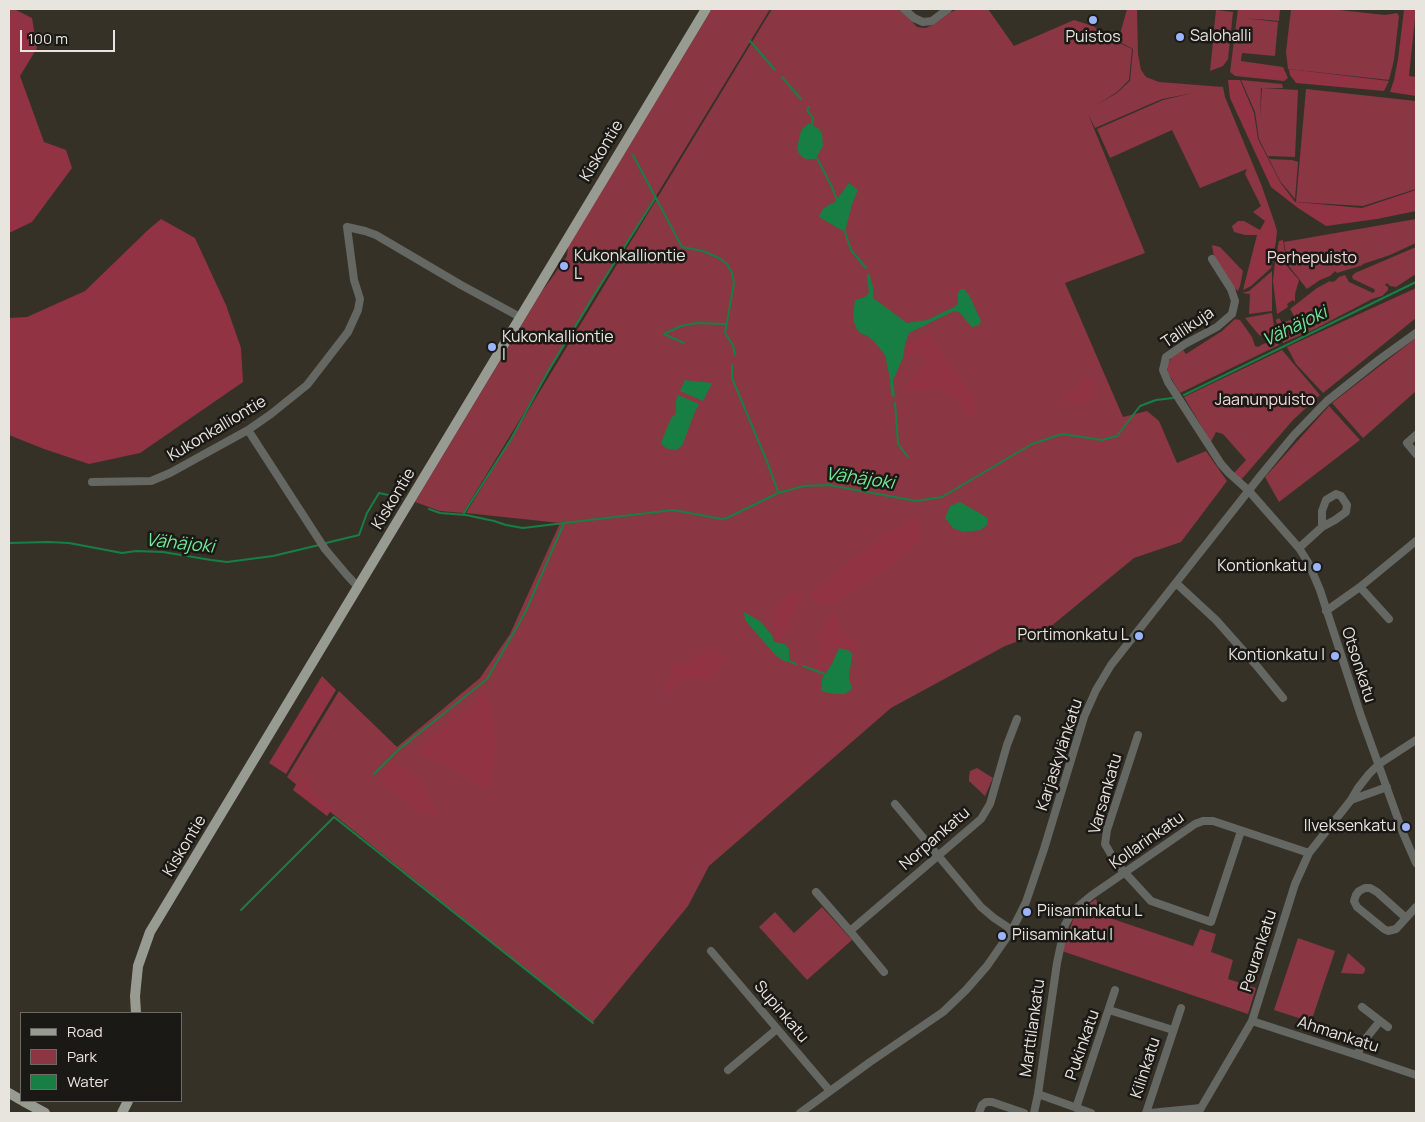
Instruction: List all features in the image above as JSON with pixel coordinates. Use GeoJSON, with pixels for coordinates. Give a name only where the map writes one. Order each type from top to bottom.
{"type":"FeatureCollection","features":[{"type":"Feature","properties":{"kind":"main road","name":"Kiskontie"},"geometry":{"type":"LineString","coordinates":[[136,1012],[135,996],[138,966],[150,932],[706,9]]}},
{"type":"Feature","properties":{"kind":"main road"},"geometry":{"type":"LineString","coordinates":[[26,1102],[45,1113]]}},
{"type":"Feature","properties":{"kind":"street"},"geometry":{"type":"LineString","coordinates":[[904,9],[914,18],[924,22],[932,21],[948,9]]}},
{"type":"Feature","properties":{"kind":"street","name":"Kukonkalliontie"},"geometry":{"type":"LineString","coordinates":[[92,482],[151,481],[170,474],[248,430],[272,414],[307,385],[348,332],[358,310],[360,300],[354,280],[347,227],[376,235],[520,317]]}},
{"type":"Feature","properties":{"kind":"street","name":"Tallikuja"},"geometry":{"type":"LineString","coordinates":[[1212,259],[1231,290],[1235,301],[1232,314],[1217,327],[1185,344],[1166,357],[1163,370],[1168,382],[1221,464],[1248,491]]}},
{"type":"Feature","properties":{"kind":"street","name":"Karjaskylänkatu"},"geometry":{"type":"LineString","coordinates":[[800,1113],[943,1012],[984,970],[1012,930],[1029,896],[1084,718],[1096,690],[1111,666],[1294,435],[1327,401],[1416,333]]}},
{"type":"Feature","properties":{"kind":"street"},"geometry":{"type":"LineString","coordinates":[[248,430],[325,549],[358,587]]}},
{"type":"Feature","properties":{"kind":"street"},"geometry":{"type":"LineString","coordinates":[[1416,435],[1407,443],[1416,454]]}},
{"type":"Feature","properties":{"kind":"street","name":"Otsonkatu"},"geometry":{"type":"LineString","coordinates":[[1248,491],[1299,548],[1312,570],[1347,676],[1387,786],[1413,847],[1416,863]]}},
{"type":"Feature","properties":{"kind":"street"},"geometry":{"type":"LineString","coordinates":[[1299,548],[1322,527]]}},
{"type":"Feature","properties":{"kind":"street"},"geometry":{"type":"LineString","coordinates":[[1326,610],[1360,587],[1416,541]]}},
{"type":"Feature","properties":{"kind":"street"},"geometry":{"type":"LineString","coordinates":[[1176,582],[1216,620],[1283,698]]}},
{"type":"Feature","properties":{"kind":"street"},"geometry":{"type":"LineString","coordinates":[[1360,587],[1389,619]]}},
{"type":"Feature","properties":{"kind":"street","name":"Norpankatu"},"geometry":{"type":"LineString","coordinates":[[850,931],[981,819],[990,804],[1007,745],[1017,719]]}},
{"type":"Feature","properties":{"kind":"street","name":"Varsankatu"},"geometry":{"type":"LineString","coordinates":[[1138,735],[1106,838],[1106,847],[1110,855],[1138,889],[1152,901],[1211,922],[1241,831]]}},
{"type":"Feature","properties":{"kind":"street","name":"Peurankatu"},"geometry":{"type":"LineString","coordinates":[[1199,1111],[1252,1021],[1295,884],[1309,853],[1351,800],[1358,788],[1379,764],[1416,740]]}},
{"type":"Feature","properties":{"kind":"street"},"geometry":{"type":"LineString","coordinates":[[1351,800],[1387,786]]}},
{"type":"Feature","properties":{"kind":"street"},"geometry":{"type":"LineString","coordinates":[[894,804],[981,907],[1012,930]]}},
{"type":"Feature","properties":{"kind":"street","name":"Kollarinkatu"},"geometry":{"type":"LineString","coordinates":[[1060,946],[1067,921],[1075,908],[1201,821],[1211,821],[1309,853]]}},
{"type":"Feature","properties":{"kind":"street"},"geometry":{"type":"LineString","coordinates":[[1406,918],[1378,892],[1370,888],[1359,891],[1356,895],[1354,901],[1357,907],[1388,931],[1396,928],[1406,918],[1416,907]]}},
{"type":"Feature","properties":{"kind":"street"},"geometry":{"type":"LineString","coordinates":[[816,892],[884,972]]}},
{"type":"Feature","properties":{"kind":"street","name":"Marttilankatu"},"geometry":{"type":"LineString","coordinates":[[1034,1113],[1053,980],[1060,946]]}},
{"type":"Feature","properties":{"kind":"street","name":"Supinkatu"},"geometry":{"type":"LineString","coordinates":[[711,952],[830,1091]]}},
{"type":"Feature","properties":{"kind":"street","name":"Pukinkatu"},"geometry":{"type":"LineString","coordinates":[[1076,1108],[1115,990]]}},
{"type":"Feature","properties":{"kind":"street"},"geometry":{"type":"LineString","coordinates":[[1362,1007],[1388,1027]]}},
{"type":"Feature","properties":{"kind":"street","name":"Kilinkatu"},"geometry":{"type":"LineString","coordinates":[[1146,1113],[1181,1008]]}},
{"type":"Feature","properties":{"kind":"street","name":"Kilinkatu"},"geometry":{"type":"LineString","coordinates":[[1109,1010],[1173,1030]]}},
{"type":"Feature","properties":{"kind":"street","name":"Ahmankatu"},"geometry":{"type":"LineString","coordinates":[[1252,1021],[1416,1075]]}},
{"type":"Feature","properties":{"kind":"street"},"geometry":{"type":"LineString","coordinates":[[1357,1055],[1363,1042],[1380,1021]]}},
{"type":"Feature","properties":{"kind":"street"},"geometry":{"type":"LineString","coordinates":[[728,1070],[777,1029]]}},
{"type":"Feature","properties":{"kind":"street"},"geometry":{"type":"LineString","coordinates":[[1038,1094],[1091,1113]]}},
{"type":"Feature","properties":{"kind":"street"},"geometry":{"type":"LineString","coordinates":[[979,1113],[982,1105],[986,1102],[992,1102],[1024,1113]]}},
{"type":"Feature","properties":{"kind":"street"},"geometry":{"type":"LineString","coordinates":[[1150,1113],[1199,1111]]}},
{"type":"Feature","properties":{"kind":"green space"},"geometry":{"type":"Polygon","coordinates":[[[712,9],[770,9],[463,513],[440,511],[415,502],[542,291],[567,256],[568,247],[712,9]]]}},
{"type":"Feature","properties":{"kind":"green space"},"geometry":{"type":"Polygon","coordinates":[[[772,9],[900,9],[917,27],[925,28],[958,9],[988,9],[1014,46],[1074,20],[1093,26],[1113,40],[1132,49],[1129,80],[1117,92],[1098,104],[1117,93],[1130,81],[1133,49],[1116,40],[1119,38],[1127,9],[1137,9],[1138,54],[1141,70],[1146,77],[1159,82],[1223,87],[1225,97],[1261,184],[1275,224],[1277,231],[1276,241],[1271,268],[1251,286],[1243,290],[1257,235],[1245,235],[1234,232],[1232,226],[1238,221],[1244,221],[1260,230],[1265,221],[1253,212],[1261,206],[1245,174],[1247,169],[1200,188],[1172,130],[1110,158],[1097,129],[1163,100],[1193,93],[1162,99],[1095,128],[1088,114],[1145,253],[1065,283],[1123,417],[1147,411],[1159,421],[1177,463],[1206,451],[1227,481],[1181,542],[1134,558],[1044,632],[1005,646],[891,708],[709,866],[688,906],[592,1023],[287,777],[339,691],[397,747],[480,678],[510,634],[560,523],[466,513],[772,9]]]}},
{"type":"Feature","properties":{"kind":"green space"},"geometry":{"type":"Polygon","coordinates":[[[1238,9],[1280,9],[1279,21],[1244,18],[1278,22],[1275,56],[1242,53],[1241,61],[1283,67],[1288,78],[1284,81],[1235,76],[1230,72],[1238,9]]]}},
{"type":"Feature","properties":{"kind":"green space"},"geometry":{"type":"Polygon","coordinates":[[[1291,9],[1330,9],[1385,15],[1397,13],[1399,16],[1394,60],[1389,80],[1288,69],[1286,52],[1291,9]]]}},
{"type":"Feature","properties":{"kind":"green space"},"geometry":{"type":"Polygon","coordinates":[[[1216,10],[1233,12],[1228,59],[1223,66],[1210,71],[1213,42],[1218,41],[1219,30],[1214,29],[1216,10]]]}},
{"type":"Feature","properties":{"kind":"green space"},"geometry":{"type":"Polygon","coordinates":[[[1241,80],[1282,84],[1283,88],[1262,88],[1298,90],[1295,157],[1268,156],[1270,159],[1298,162],[1295,199],[1280,181],[1259,139],[1255,112],[1241,80]]]}},
{"type":"Feature","properties":{"kind":"green space"},"geometry":{"type":"Polygon","coordinates":[[[1306,89],[1416,101],[1416,189],[1363,206],[1296,202],[1306,89]]]}},
{"type":"Feature","properties":{"kind":"green space","name":"Perhepuisto"},"geometry":{"type":"Polygon","coordinates":[[[1416,219],[1416,243],[1363,265],[1337,273],[1335,271],[1330,276],[1307,289],[1288,265],[1284,242],[1416,219]]]}},
{"type":"Feature","properties":{"kind":"green space"},"geometry":{"type":"Polygon","coordinates":[[[1212,245],[1220,247],[1243,271],[1238,291],[1214,258],[1212,245]]]}},
{"type":"Feature","properties":{"kind":"green space"},"geometry":{"type":"Polygon","coordinates":[[[1416,247],[1416,274],[1396,287],[1390,286],[1387,283],[1385,285],[1388,287],[1388,290],[1382,296],[1372,299],[1315,329],[1283,343],[1276,320],[1279,318],[1282,323],[1293,319],[1294,316],[1290,309],[1317,288],[1345,275],[1349,282],[1373,293],[1374,289],[1353,279],[1352,276],[1416,247]]]}},
{"type":"Feature","properties":{"kind":"green space"},"geometry":{"type":"Polygon","coordinates":[[[1272,271],[1272,311],[1249,314],[1250,294],[1242,293],[1249,291],[1272,271]]]}},
{"type":"Feature","properties":{"kind":"green space"},"geometry":{"type":"Polygon","coordinates":[[[1416,288],[1416,318],[1323,393],[1296,364],[1287,347],[1416,288]]]}},
{"type":"Feature","properties":{"kind":"green space"},"geometry":{"type":"Polygon","coordinates":[[[1272,313],[1275,333],[1272,337],[1259,335],[1245,318],[1272,313]]]}},
{"type":"Feature","properties":{"kind":"green space"},"geometry":{"type":"Polygon","coordinates":[[[1235,319],[1240,320],[1252,337],[1255,346],[1258,347],[1277,340],[1279,345],[1180,393],[1168,373],[1167,365],[1172,357],[1183,350],[1186,354],[1222,331],[1235,319]]]}},
{"type":"Feature","properties":{"kind":"green space"},"geometry":{"type":"Polygon","coordinates":[[[1416,338],[1416,391],[1363,438],[1332,403],[1416,338]]]}},
{"type":"Feature","properties":{"kind":"green space","name":"Jaanunpuisto"},"geometry":{"type":"Polygon","coordinates":[[[1282,350],[1320,395],[1293,420],[1241,480],[1234,473],[1246,460],[1223,434],[1216,432],[1211,442],[1184,397],[1282,350]]]}},
{"type":"Feature","properties":{"kind":"green space"},"geometry":{"type":"Polygon","coordinates":[[[1329,406],[1360,440],[1279,502],[1265,477],[1329,406]]]}},
{"type":"Feature","properties":{"kind":"green space"},"geometry":{"type":"Polygon","coordinates":[[[977,768],[993,778],[985,796],[969,781],[970,771],[977,768]]]}},
{"type":"Feature","properties":{"kind":"green space"},"geometry":{"type":"Polygon","coordinates":[[[1096,899],[1101,915],[1193,946],[1200,929],[1216,934],[1211,952],[1233,960],[1228,979],[1256,988],[1248,1014],[1062,951],[1074,917],[1081,909],[1096,899]]]}},
{"type":"Feature","properties":{"kind":"green space"},"geometry":{"type":"Polygon","coordinates":[[[822,907],[852,940],[807,980],[759,927],[775,912],[794,933],[822,907]]]}},
{"type":"Feature","properties":{"kind":"green space"},"geometry":{"type":"Polygon","coordinates":[[[1298,938],[1335,951],[1311,1022],[1274,1010],[1298,938]]]}},
{"type":"Feature","properties":{"kind":"green space"},"geometry":{"type":"Polygon","coordinates":[[[1348,953],[1365,968],[1363,974],[1341,973],[1348,953]]]}},
{"type":"Feature","properties":{"kind":"shaded area"},"geometry":{"type":"Polygon","coordinates":[[[9,9],[14,9],[32,18],[37,48],[20,76],[44,142],[66,150],[72,168],[32,222],[9,233],[9,9]]]}},
{"type":"Feature","properties":{"kind":"shaded area"},"geometry":{"type":"Polygon","coordinates":[[[1416,9],[1409,76],[1416,77],[1416,96],[1390,92],[1398,59],[1404,10],[1416,9]]]}},
{"type":"Feature","properties":{"kind":"shaded area"},"geometry":{"type":"Polygon","coordinates":[[[1240,63],[1282,68],[1286,78],[1283,80],[1238,75],[1240,63]]]}},
{"type":"Feature","properties":{"kind":"shaded area"},"geometry":{"type":"Polygon","coordinates":[[[1289,69],[1389,81],[1384,91],[1296,83],[1290,75],[1289,69]]]}},
{"type":"Feature","properties":{"kind":"shaded area"},"geometry":{"type":"Polygon","coordinates":[[[1228,80],[1240,80],[1254,113],[1258,139],[1280,182],[1295,202],[1362,208],[1416,190],[1416,211],[1326,226],[1298,208],[1271,187],[1230,98],[1228,80]]]}},
{"type":"Feature","properties":{"kind":"shaded area"},"geometry":{"type":"Polygon","coordinates":[[[1264,206],[1271,226],[1275,231],[1276,239],[1270,268],[1250,284],[1244,286],[1260,232],[1267,220],[1264,216],[1264,206]]]}},
{"type":"Feature","properties":{"kind":"shaded area"},"geometry":{"type":"Polygon","coordinates":[[[161,219],[195,238],[226,305],[241,348],[243,382],[140,453],[89,464],[9,435],[9,318],[27,317],[85,291],[161,219]]]}},
{"type":"Feature","properties":{"kind":"shaded area"},"geometry":{"type":"Polygon","coordinates":[[[1283,240],[1287,266],[1299,280],[1295,302],[1293,300],[1287,304],[1288,307],[1277,314],[1273,281],[1279,241],[1283,240]]]}},
{"type":"Feature","properties":{"kind":"shaded area"},"geometry":{"type":"Polygon","coordinates":[[[928,335],[972,393],[976,409],[971,418],[953,398],[940,390],[925,389],[904,394],[909,383],[927,360],[923,354],[906,357],[907,346],[916,339],[928,335]]]}},
{"type":"Feature","properties":{"kind":"shaded area"},"geometry":{"type":"Polygon","coordinates":[[[1087,376],[1093,382],[1097,394],[1082,404],[1074,401],[1066,403],[1061,397],[1063,393],[1069,394],[1077,390],[1087,376]]]}},
{"type":"Feature","properties":{"kind":"shaded area"},"geometry":{"type":"Polygon","coordinates":[[[913,516],[917,519],[921,539],[891,565],[830,605],[822,604],[808,594],[885,534],[908,524],[913,516]]]}},
{"type":"Feature","properties":{"kind":"shaded area"},"geometry":{"type":"Polygon","coordinates":[[[789,593],[803,594],[781,641],[771,630],[777,622],[771,614],[789,593]]]}},
{"type":"Feature","properties":{"kind":"shaded area"},"geometry":{"type":"Polygon","coordinates":[[[834,609],[838,626],[851,638],[858,640],[855,651],[846,647],[835,647],[831,660],[823,673],[809,668],[824,648],[824,644],[817,639],[834,609]]]}},
{"type":"Feature","properties":{"kind":"shaded area"},"geometry":{"type":"Polygon","coordinates":[[[712,647],[728,659],[707,683],[699,677],[681,680],[665,695],[673,665],[691,660],[712,647]]]}},
{"type":"Feature","properties":{"kind":"shaded area"},"geometry":{"type":"Polygon","coordinates":[[[322,676],[336,690],[286,774],[269,763],[322,676]]]}},
{"type":"Feature","properties":{"kind":"shaded area"},"geometry":{"type":"Polygon","coordinates":[[[486,692],[493,718],[495,751],[489,790],[473,784],[464,774],[446,764],[416,752],[486,692]]]}},
{"type":"Feature","properties":{"kind":"shaded area"},"geometry":{"type":"Polygon","coordinates":[[[395,762],[425,785],[429,798],[438,814],[416,811],[377,778],[395,762]]]}},
{"type":"Feature","properties":{"kind":"shaded area"},"geometry":{"type":"Polygon","coordinates":[[[308,777],[313,792],[333,808],[327,816],[293,790],[299,779],[308,777]]]}},
{"type":"Feature","properties":{"kind":"water"},"geometry":{"type":"Polygon","coordinates":[[[808,124],[819,129],[822,134],[823,146],[815,159],[802,157],[797,149],[800,134],[808,124]]]}},
{"type":"Feature","properties":{"kind":"water"},"geometry":{"type":"Polygon","coordinates":[[[849,183],[858,190],[852,204],[846,228],[843,231],[819,217],[822,210],[834,203],[849,183]]]}},
{"type":"Feature","properties":{"kind":"water"},"geometry":{"type":"Polygon","coordinates":[[[869,273],[873,287],[873,298],[907,323],[927,320],[952,308],[958,304],[958,293],[961,289],[964,289],[969,295],[981,321],[979,325],[972,327],[959,312],[954,311],[909,333],[903,358],[893,380],[895,397],[891,396],[885,355],[874,341],[860,333],[853,319],[855,300],[865,297],[869,293],[867,275],[869,273]]]}},
{"type":"Feature","properties":{"kind":"water"},"geometry":{"type":"Polygon","coordinates":[[[685,380],[712,383],[703,401],[680,391],[685,380]]]}},
{"type":"Feature","properties":{"kind":"water"},"geometry":{"type":"Polygon","coordinates":[[[678,395],[699,404],[682,446],[676,450],[668,449],[661,443],[671,418],[676,414],[678,395]]]}},
{"type":"Feature","properties":{"kind":"water"},"geometry":{"type":"Polygon","coordinates":[[[960,502],[988,518],[987,525],[981,530],[963,532],[953,528],[945,518],[950,506],[960,502]]]}},
{"type":"Feature","properties":{"kind":"water"},"geometry":{"type":"Polygon","coordinates":[[[744,612],[760,621],[772,635],[774,642],[785,644],[789,649],[789,661],[786,662],[776,656],[745,620],[744,612]]]}},
{"type":"Feature","properties":{"kind":"water"},"geometry":{"type":"Polygon","coordinates":[[[839,648],[850,651],[852,654],[849,678],[852,689],[845,694],[821,691],[822,679],[832,664],[839,648]]]}},
{"type":"Feature","properties":{"kind":"waterway"},"geometry":{"type":"LineString","coordinates":[[750,41],[775,70]]}},
{"type":"Feature","properties":{"kind":"waterway"},"geometry":{"type":"LineString","coordinates":[[782,77],[801,99]]}},
{"type":"Feature","properties":{"kind":"waterway"},"geometry":{"type":"LineString","coordinates":[[809,107],[807,110],[813,118],[812,125]]}},
{"type":"Feature","properties":{"kind":"waterway"},"geometry":{"type":"LineString","coordinates":[[633,155],[682,247],[703,251],[719,258],[727,264],[732,273],[734,283],[725,333],[733,345],[735,355]]}},
{"type":"Feature","properties":{"kind":"waterway"},"geometry":{"type":"LineString","coordinates":[[817,158],[837,200]]}},
{"type":"Feature","properties":{"kind":"waterway"},"geometry":{"type":"LineString","coordinates":[[464,513],[511,439],[551,366],[656,197]]}},
{"type":"Feature","properties":{"kind":"waterway"},"geometry":{"type":"LineString","coordinates":[[844,229],[851,250],[866,268]]}},
{"type":"Feature","properties":{"kind":"waterway","name":"Vähäjoki"},"geometry":{"type":"LineString","coordinates":[[1184,395],[1416,282]]}},
{"type":"Feature","properties":{"kind":"waterway"},"geometry":{"type":"LineString","coordinates":[[684,343],[664,334],[681,326],[696,323],[726,324]]}},
{"type":"Feature","properties":{"kind":"waterway"},"geometry":{"type":"LineString","coordinates":[[732,365],[732,378],[778,492]]}},
{"type":"Feature","properties":{"kind":"waterway","name":"Vähäjoki"},"geometry":{"type":"LineString","coordinates":[[429,509],[440,513],[466,515],[523,528],[673,510],[722,519],[778,493],[804,486],[829,485],[916,501],[942,497],[1032,444],[1062,434],[1102,440],[1117,436],[1140,406],[1156,400],[1173,398]]}},
{"type":"Feature","properties":{"kind":"waterway"},"geometry":{"type":"LineString","coordinates":[[895,403],[898,444],[908,457]]}},
{"type":"Feature","properties":{"kind":"waterway","name":"Vähäjoki"},"geometry":{"type":"LineString","coordinates":[[326,543],[359,535],[367,513],[379,493],[402,498]]}},
{"type":"Feature","properties":{"kind":"waterway"},"geometry":{"type":"LineString","coordinates":[[374,774],[398,750],[487,679],[525,613],[564,523]]}},
{"type":"Feature","properties":{"kind":"waterway","name":"Vähäjoki"},"geometry":{"type":"LineString","coordinates":[[9,543],[69,543],[122,553],[136,551],[163,552],[227,562],[273,556],[319,545]]}},
{"type":"Feature","properties":{"kind":"waterway"},"geometry":{"type":"LineString","coordinates":[[789,661],[796,664]]}},
{"type":"Feature","properties":{"kind":"waterway"},"geometry":{"type":"LineString","coordinates":[[803,666],[825,674]]}},
{"type":"Feature","properties":{"kind":"waterway"},"geometry":{"type":"LineString","coordinates":[[241,910],[334,817],[593,1023]]}},
{"type":"Feature","properties":{"kind":"place","name":"Puistos"},"geometry":{"type":"Point","coordinates":[1093,20]}},
{"type":"Feature","properties":{"kind":"place","name":"Salohalli"},"geometry":{"type":"Point","coordinates":[1180,37]}},
{"type":"Feature","properties":{"kind":"place","name":"Kukonkalliontie L"},"geometry":{"type":"Point","coordinates":[564,266]}},
{"type":"Feature","properties":{"kind":"place","name":"Kukonkalliontie I"},"geometry":{"type":"Point","coordinates":[492,347]}},
{"type":"Feature","properties":{"kind":"place","name":"Kontionkatu"},"geometry":{"type":"Point","coordinates":[1317,567]}},
{"type":"Feature","properties":{"kind":"place","name":"Portimonkatu L"},"geometry":{"type":"Point","coordinates":[1139,636]}},
{"type":"Feature","properties":{"kind":"place","name":"Kontionkatu I"},"geometry":{"type":"Point","coordinates":[1335,656]}},
{"type":"Feature","properties":{"kind":"place","name":"Ilveksenkatu"},"geometry":{"type":"Point","coordinates":[1406,827]}},
{"type":"Feature","properties":{"kind":"place","name":"Piisaminkatu L"},"geometry":{"type":"Point","coordinates":[1027,912]}},
{"type":"Feature","properties":{"kind":"place","name":"Piisaminkatu I"},"geometry":{"type":"Point","coordinates":[1002,936]}}]}
